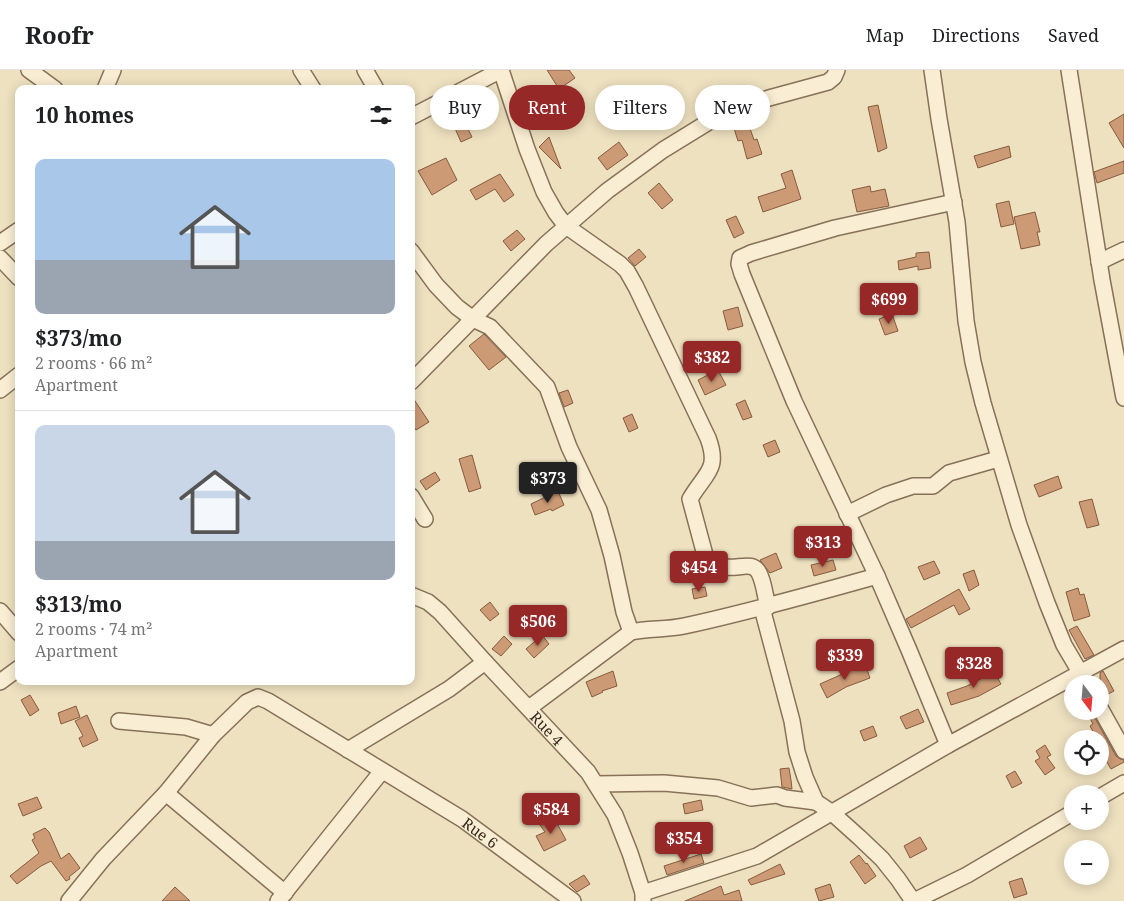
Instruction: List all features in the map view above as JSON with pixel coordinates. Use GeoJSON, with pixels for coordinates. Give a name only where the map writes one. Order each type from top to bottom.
{"type":"FeatureCollection","features":[{"type":"Feature","properties":{"kind":"street"},"geometry":{"type":"LineString","coordinates":[[29,70],[49,85]]}},
{"type":"Feature","properties":{"kind":"street"},"geometry":{"type":"LineString","coordinates":[[107,85],[114,70]]}},
{"type":"Feature","properties":{"kind":"street"},"geometry":{"type":"LineString","coordinates":[[301,70],[310,85]]}},
{"type":"Feature","properties":{"kind":"street"},"geometry":{"type":"LineString","coordinates":[[365,70],[374,85]]}},
{"type":"Feature","properties":{"kind":"street"},"geometry":{"type":"LineString","coordinates":[[415,115],[501,70],[527,149],[544,192],[556,213],[566,226],[620,264],[636,287],[699,417],[713,451],[714,459],[711,468],[690,499],[704,555],[710,562],[727,569],[751,565],[760,573],[765,608],[792,721],[797,752],[816,802]]}},
{"type":"Feature","properties":{"kind":"street"},"geometry":{"type":"LineString","coordinates":[[415,378],[566,226],[607,190],[714,118],[769,98],[828,82],[834,77],[837,70]]}},
{"type":"Feature","properties":{"kind":"street"},"geometry":{"type":"LineString","coordinates":[[932,70],[957,222],[966,321],[973,362],[998,459],[1019,525],[1056,628],[1082,675]]}},
{"type":"Feature","properties":{"kind":"street"},"geometry":{"type":"LineString","coordinates":[[1069,70],[1099,262],[1124,398]]}},
{"type":"Feature","properties":{"kind":"street"},"geometry":{"type":"LineString","coordinates":[[948,745],[910,650],[877,576],[794,401],[742,274],[739,261],[740,258],[751,252],[835,228],[954,202]]}},
{"type":"Feature","properties":{"kind":"street"},"geometry":{"type":"LineString","coordinates":[[0,243],[15,233]]}},
{"type":"Feature","properties":{"kind":"street"},"geometry":{"type":"LineString","coordinates":[[1099,262],[1124,250]]}},
{"type":"Feature","properties":{"kind":"street"},"geometry":{"type":"LineString","coordinates":[[415,257],[436,285],[457,307],[473,319],[490,327],[547,387],[571,453],[599,510],[612,556],[624,612],[631,632]]}},
{"type":"Feature","properties":{"kind":"street"},"geometry":{"type":"LineString","coordinates":[[0,258],[15,274]]}},
{"type":"Feature","properties":{"kind":"street"},"geometry":{"type":"LineString","coordinates":[[0,390],[15,378]]}},
{"type":"Feature","properties":{"kind":"street"},"geometry":{"type":"LineString","coordinates":[[847,514],[902,489],[913,486],[932,486],[948,473],[998,459]]}},
{"type":"Feature","properties":{"kind":"street"},"geometry":{"type":"LineString","coordinates":[[415,503],[425,519]]}},
{"type":"Feature","properties":{"kind":"street"},"geometry":{"type":"LineString","coordinates":[[529,708],[631,632],[681,627],[765,608],[877,576]]}},
{"type":"Feature","properties":{"kind":"street","name":"Rue 4"},"geometry":{"type":"LineString","coordinates":[[415,597],[434,606],[588,772],[615,815],[630,853],[643,897]]}},
{"type":"Feature","properties":{"kind":"street"},"geometry":{"type":"LineString","coordinates":[[0,611],[15,628]]}},
{"type":"Feature","properties":{"kind":"street"},"geometry":{"type":"LineString","coordinates":[[1088,675],[1124,649]]}},
{"type":"Feature","properties":{"kind":"street"},"geometry":{"type":"LineString","coordinates":[[348,750],[450,689],[485,662]]}},
{"type":"Feature","properties":{"kind":"street"},"geometry":{"type":"LineString","coordinates":[[0,682],[15,671]]}},
{"type":"Feature","properties":{"kind":"street"},"geometry":{"type":"LineString","coordinates":[[643,897],[757,856],[948,745],[1064,688]]}},
{"type":"Feature","properties":{"kind":"street","name":"Rue 6"},"geometry":{"type":"LineString","coordinates":[[212,735],[247,702],[262,697],[462,819],[552,895],[573,901]]}},
{"type":"Feature","properties":{"kind":"street"},"geometry":{"type":"LineString","coordinates":[[1107,720],[1124,751]]}},
{"type":"Feature","properties":{"kind":"street"},"geometry":{"type":"LineString","coordinates":[[68,901],[103,859],[166,793],[212,735],[186,727],[119,721]]}},
{"type":"Feature","properties":{"kind":"street"},"geometry":{"type":"LineString","coordinates":[[166,793],[282,897],[382,771]]}},
{"type":"Feature","properties":{"kind":"street"},"geometry":{"type":"LineString","coordinates":[[596,784],[664,783],[718,788],[751,798],[777,794],[785,798],[816,802],[831,812],[882,859],[914,901],[967,875],[1064,818]]}},
{"type":"Feature","properties":{"kind":"street"},"geometry":{"type":"LineString","coordinates":[[1109,792],[1124,783]]}},
{"type":"Feature","properties":{"kind":"building"},"geometry":{"type":"Polygon","coordinates":[[[547,70],[569,70],[575,78],[565,85],[556,85],[547,70]]]}},
{"type":"Feature","properties":{"kind":"building"},"geometry":{"type":"Polygon","coordinates":[[[878,105],[887,148],[878,152],[868,107],[878,105]]]}},
{"type":"Feature","properties":{"kind":"building"},"geometry":{"type":"Polygon","coordinates":[[[1124,114],[1124,148],[1109,123],[1124,114]]]}},
{"type":"Feature","properties":{"kind":"building"},"geometry":{"type":"Polygon","coordinates":[[[456,130],[468,130],[472,137],[461,142],[456,130]]]}},
{"type":"Feature","properties":{"kind":"building"},"geometry":{"type":"Polygon","coordinates":[[[735,130],[751,130],[754,140],[757,139],[762,154],[747,159],[742,140],[738,141],[735,130]]]}},
{"type":"Feature","properties":{"kind":"building"},"geometry":{"type":"Polygon","coordinates":[[[549,137],[561,169],[539,147],[549,137]]]}},
{"type":"Feature","properties":{"kind":"building"},"geometry":{"type":"Polygon","coordinates":[[[619,142],[628,155],[607,170],[598,158],[619,142]]]}},
{"type":"Feature","properties":{"kind":"building"},"geometry":{"type":"Polygon","coordinates":[[[1009,146],[1011,157],[978,168],[974,156],[1009,146]]]}},
{"type":"Feature","properties":{"kind":"building"},"geometry":{"type":"Polygon","coordinates":[[[446,158],[457,180],[432,195],[418,171],[446,158]]]}},
{"type":"Feature","properties":{"kind":"building"},"geometry":{"type":"Polygon","coordinates":[[[1124,161],[1124,173],[1097,183],[1094,172],[1124,161]]]}},
{"type":"Feature","properties":{"kind":"building"},"geometry":{"type":"Polygon","coordinates":[[[792,170],[801,199],[763,212],[758,197],[786,188],[781,174],[792,170]]]}},
{"type":"Feature","properties":{"kind":"building"},"geometry":{"type":"Polygon","coordinates":[[[500,174],[514,195],[504,202],[495,189],[476,200],[470,190],[500,174]]]}},
{"type":"Feature","properties":{"kind":"building"},"geometry":{"type":"Polygon","coordinates":[[[659,183],[673,200],[662,209],[648,193],[659,183]]]}},
{"type":"Feature","properties":{"kind":"building"},"geometry":{"type":"Polygon","coordinates":[[[870,186],[871,192],[885,189],[889,206],[857,212],[852,190],[870,186]]]}},
{"type":"Feature","properties":{"kind":"building"},"geometry":{"type":"Polygon","coordinates":[[[1009,201],[1014,224],[1001,227],[996,204],[1009,201]]]}},
{"type":"Feature","properties":{"kind":"building"},"geometry":{"type":"Polygon","coordinates":[[[1035,212],[1040,232],[1037,232],[1040,245],[1021,249],[1014,217],[1035,212]]]}},
{"type":"Feature","properties":{"kind":"building"},"geometry":{"type":"Polygon","coordinates":[[[736,216],[744,233],[734,238],[726,220],[736,216]]]}},
{"type":"Feature","properties":{"kind":"building"},"geometry":{"type":"Polygon","coordinates":[[[517,230],[525,239],[511,251],[503,241],[517,230]]]}},
{"type":"Feature","properties":{"kind":"building"},"geometry":{"type":"Polygon","coordinates":[[[639,249],[646,257],[635,266],[628,258],[639,249]]]}},
{"type":"Feature","properties":{"kind":"building"},"geometry":{"type":"Polygon","coordinates":[[[929,252],[931,268],[918,270],[918,266],[899,270],[898,261],[916,257],[916,253],[929,252]]]}},
{"type":"Feature","properties":{"kind":"building"},"geometry":{"type":"Polygon","coordinates":[[[738,307],[743,326],[728,330],[723,311],[738,307]]]}},
{"type":"Feature","properties":{"kind":"building"},"geometry":{"type":"Polygon","coordinates":[[[892,314],[898,331],[885,335],[879,319],[892,314]]]}},
{"type":"Feature","properties":{"kind":"building"},"geometry":{"type":"Polygon","coordinates":[[[484,334],[506,357],[489,370],[469,346],[484,334]]]}},
{"type":"Feature","properties":{"kind":"building"},"geometry":{"type":"Polygon","coordinates":[[[718,370],[726,385],[705,395],[698,380],[718,370]]]}},
{"type":"Feature","properties":{"kind":"building"},"geometry":{"type":"Polygon","coordinates":[[[568,390],[573,403],[564,407],[559,393],[568,390]]]}},
{"type":"Feature","properties":{"kind":"building"},"geometry":{"type":"Polygon","coordinates":[[[745,400],[752,417],[743,420],[736,404],[745,400]]]}},
{"type":"Feature","properties":{"kind":"building"},"geometry":{"type":"Polygon","coordinates":[[[415,401],[429,422],[416,430],[415,429],[415,401]]]}},
{"type":"Feature","properties":{"kind":"building"},"geometry":{"type":"Polygon","coordinates":[[[632,414],[638,428],[629,432],[623,418],[632,414]]]}},
{"type":"Feature","properties":{"kind":"building"},"geometry":{"type":"Polygon","coordinates":[[[775,440],[780,452],[768,457],[763,445],[775,440]]]}},
{"type":"Feature","properties":{"kind":"building"},"geometry":{"type":"Polygon","coordinates":[[[472,455],[481,488],[469,492],[459,459],[472,455]]]}},
{"type":"Feature","properties":{"kind":"building"},"geometry":{"type":"Polygon","coordinates":[[[435,472],[440,480],[426,490],[420,481],[435,472]]]}},
{"type":"Feature","properties":{"kind":"building"},"geometry":{"type":"Polygon","coordinates":[[[1058,476],[1062,488],[1039,497],[1034,485],[1058,476]]]}},
{"type":"Feature","properties":{"kind":"building"},"geometry":{"type":"Polygon","coordinates":[[[558,491],[564,505],[552,511],[551,509],[535,515],[531,504],[558,491]]]}},
{"type":"Feature","properties":{"kind":"building"},"geometry":{"type":"Polygon","coordinates":[[[1092,499],[1099,525],[1087,528],[1079,502],[1092,499]]]}},
{"type":"Feature","properties":{"kind":"building"},"geometry":{"type":"Polygon","coordinates":[[[776,553],[782,568],[770,573],[760,560],[776,553]]]}},
{"type":"Feature","properties":{"kind":"building"},"geometry":{"type":"Polygon","coordinates":[[[833,560],[836,570],[814,576],[811,565],[833,560]]]}},
{"type":"Feature","properties":{"kind":"building"},"geometry":{"type":"Polygon","coordinates":[[[934,561],[940,573],[924,580],[918,567],[934,561]]]}},
{"type":"Feature","properties":{"kind":"building"},"geometry":{"type":"Polygon","coordinates":[[[974,570],[979,585],[969,591],[963,574],[974,570]]]}},
{"type":"Feature","properties":{"kind":"building"},"geometry":{"type":"Polygon","coordinates":[[[705,587],[707,596],[694,599],[692,589],[705,587]]]}},
{"type":"Feature","properties":{"kind":"building"},"geometry":{"type":"Polygon","coordinates":[[[1078,588],[1080,595],[1084,594],[1090,616],[1074,621],[1066,592],[1078,588]]]}},
{"type":"Feature","properties":{"kind":"building"},"geometry":{"type":"Polygon","coordinates":[[[959,589],[970,609],[959,615],[954,605],[911,628],[906,619],[959,589]]]}},
{"type":"Feature","properties":{"kind":"building"},"geometry":{"type":"Polygon","coordinates":[[[490,602],[499,614],[490,621],[480,610],[490,602]]]}},
{"type":"Feature","properties":{"kind":"building"},"geometry":{"type":"Polygon","coordinates":[[[1077,626],[1094,655],[1085,659],[1069,630],[1077,626]]]}},
{"type":"Feature","properties":{"kind":"building"},"geometry":{"type":"Polygon","coordinates":[[[542,635],[549,644],[534,658],[526,649],[542,635]]]}},
{"type":"Feature","properties":{"kind":"building"},"geometry":{"type":"Polygon","coordinates":[[[504,636],[512,644],[501,656],[492,649],[504,636]]]}},
{"type":"Feature","properties":{"kind":"building"},"geometry":{"type":"Polygon","coordinates":[[[865,664],[870,678],[846,687],[827,698],[820,684],[865,664]]]}},
{"type":"Feature","properties":{"kind":"building"},"geometry":{"type":"Polygon","coordinates":[[[613,671],[617,686],[592,697],[586,682],[613,671]]]}},
{"type":"Feature","properties":{"kind":"building"},"geometry":{"type":"Polygon","coordinates":[[[994,672],[1001,684],[979,696],[951,705],[947,693],[967,686],[994,672]]]}},
{"type":"Feature","properties":{"kind":"building"},"geometry":{"type":"Polygon","coordinates":[[[1109,682],[1114,691],[1109,694],[1109,682]]]}},
{"type":"Feature","properties":{"kind":"building"},"geometry":{"type":"Polygon","coordinates":[[[30,695],[39,710],[30,716],[21,700],[30,695]]]}},
{"type":"Feature","properties":{"kind":"building"},"geometry":{"type":"Polygon","coordinates":[[[76,706],[80,717],[61,724],[58,713],[76,706]]]}},
{"type":"Feature","properties":{"kind":"building"},"geometry":{"type":"Polygon","coordinates":[[[918,709],[924,722],[906,729],[900,717],[918,709]]]}},
{"type":"Feature","properties":{"kind":"building"},"geometry":{"type":"Polygon","coordinates":[[[87,715],[98,740],[83,747],[79,738],[83,736],[75,721],[87,715]]]}},
{"type":"Feature","properties":{"kind":"building"},"geometry":{"type":"Polygon","coordinates":[[[1091,720],[1096,720],[1102,730],[1092,730],[1090,726],[1093,724],[1091,720]]]}},
{"type":"Feature","properties":{"kind":"building"},"geometry":{"type":"Polygon","coordinates":[[[873,726],[877,736],[864,741],[860,731],[873,726]]]}},
{"type":"Feature","properties":{"kind":"building"},"geometry":{"type":"Polygon","coordinates":[[[1109,743],[1116,756],[1124,760],[1124,762],[1111,769],[1109,766],[1109,743]]]}},
{"type":"Feature","properties":{"kind":"building"},"geometry":{"type":"Polygon","coordinates":[[[1045,745],[1051,755],[1047,757],[1055,768],[1045,775],[1035,761],[1040,758],[1036,751],[1045,745]]]}},
{"type":"Feature","properties":{"kind":"building"},"geometry":{"type":"Polygon","coordinates":[[[789,768],[792,789],[782,787],[780,769],[789,768]]]}},
{"type":"Feature","properties":{"kind":"building"},"geometry":{"type":"Polygon","coordinates":[[[1015,771],[1022,783],[1012,788],[1006,776],[1015,771]]]}},
{"type":"Feature","properties":{"kind":"building"},"geometry":{"type":"Polygon","coordinates":[[[37,797],[42,808],[23,816],[18,804],[37,797]]]}},
{"type":"Feature","properties":{"kind":"building"},"geometry":{"type":"Polygon","coordinates":[[[701,800],[703,810],[685,814],[683,804],[701,800]]]}},
{"type":"Feature","properties":{"kind":"building"},"geometry":{"type":"Polygon","coordinates":[[[554,818],[566,840],[544,851],[536,836],[545,832],[540,825],[554,818]]]}},
{"type":"Feature","properties":{"kind":"building"},"geometry":{"type":"Polygon","coordinates":[[[45,828],[49,832],[61,859],[69,853],[80,868],[66,881],[51,861],[17,884],[10,876],[39,853],[32,840],[35,838],[33,834],[45,828]]]}},
{"type":"Feature","properties":{"kind":"building"},"geometry":{"type":"Polygon","coordinates":[[[920,837],[927,849],[910,858],[904,846],[920,837]]]}},
{"type":"Feature","properties":{"kind":"building"},"geometry":{"type":"Polygon","coordinates":[[[701,854],[704,863],[667,875],[664,866],[701,854]]]}},
{"type":"Feature","properties":{"kind":"building"},"geometry":{"type":"Polygon","coordinates":[[[859,855],[876,876],[865,884],[850,862],[859,855]]]}},
{"type":"Feature","properties":{"kind":"building"},"geometry":{"type":"Polygon","coordinates":[[[780,864],[785,874],[751,885],[748,880],[780,864]]]}},
{"type":"Feature","properties":{"kind":"building"},"geometry":{"type":"Polygon","coordinates":[[[584,875],[590,884],[577,892],[569,884],[584,875]]]}},
{"type":"Feature","properties":{"kind":"building"},"geometry":{"type":"Polygon","coordinates":[[[1022,878],[1027,894],[1014,898],[1009,882],[1022,878]]]}},
{"type":"Feature","properties":{"kind":"building"},"geometry":{"type":"Polygon","coordinates":[[[830,884],[834,897],[819,901],[815,889],[830,884]]]}},
{"type":"Feature","properties":{"kind":"building"},"geometry":{"type":"Polygon","coordinates":[[[721,886],[724,895],[739,890],[742,901],[685,901],[721,886]]]}},
{"type":"Feature","properties":{"kind":"building"},"geometry":{"type":"Polygon","coordinates":[[[175,887],[190,901],[162,901],[175,887]]]}}]}
